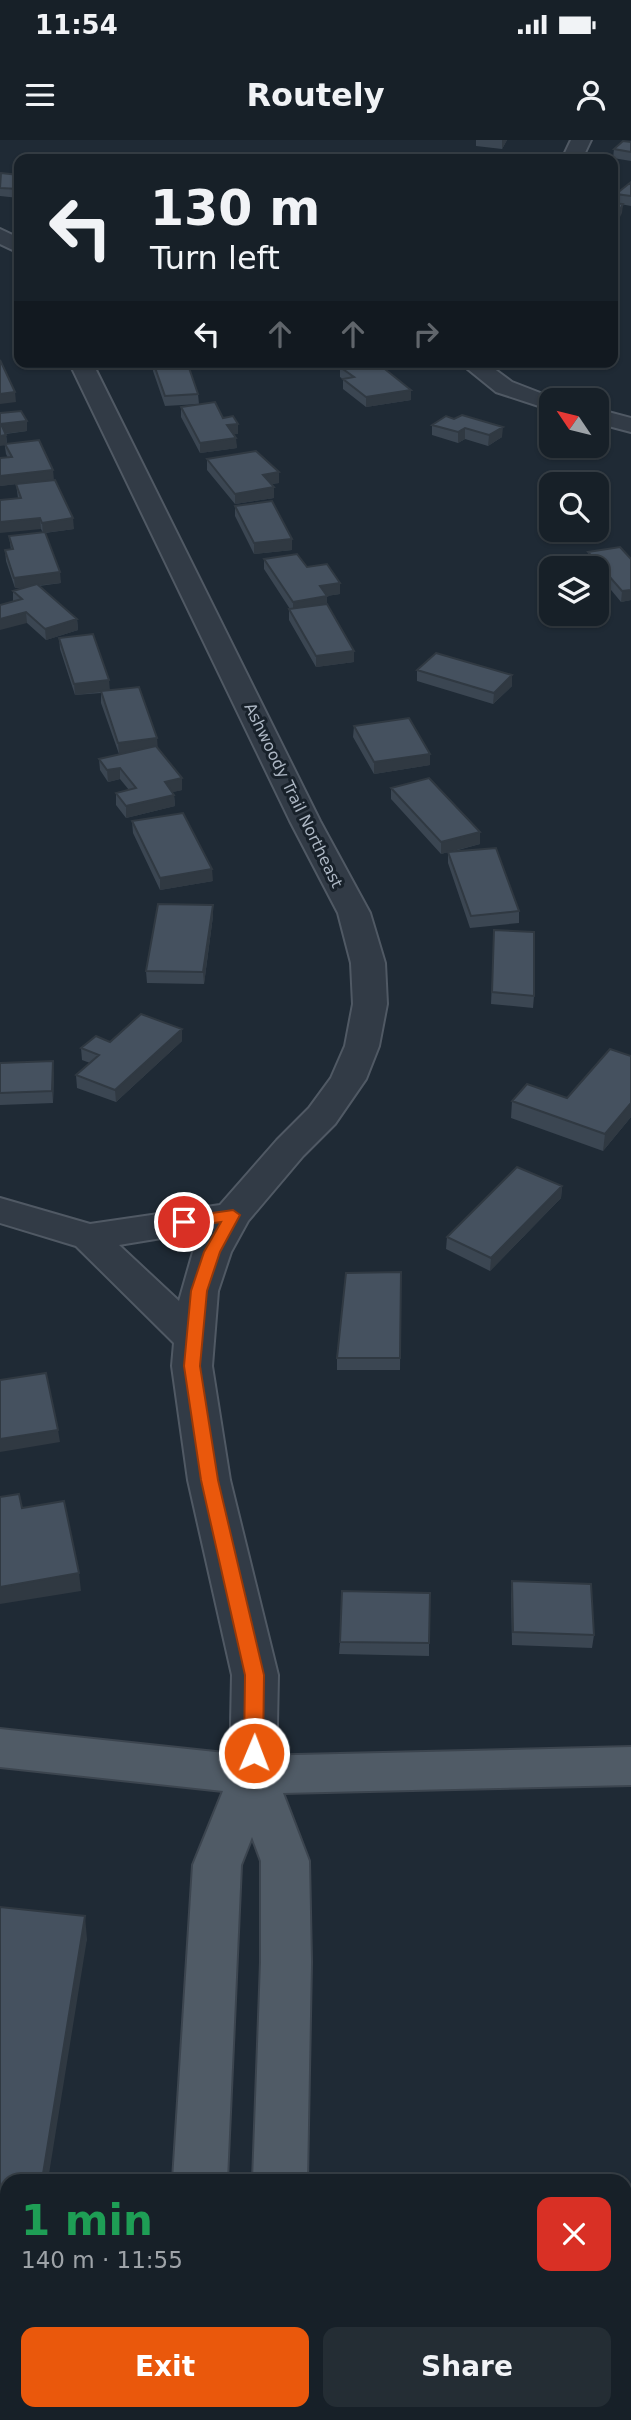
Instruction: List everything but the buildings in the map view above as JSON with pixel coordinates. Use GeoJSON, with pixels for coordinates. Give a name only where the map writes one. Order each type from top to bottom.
{"type":"FeatureCollection","features":[{"type":"Feature","properties":{"kind":"main road"},"geometry":{"type":"LineString","coordinates":[[0,1748],[253,1775],[631,1766]]}},
{"type":"Feature","properties":{"kind":"main road"},"geometry":{"type":"LineString","coordinates":[[200,2174],[214,1973],[217,1865],[253,1775]]}},
{"type":"Feature","properties":{"kind":"main road"},"geometry":{"type":"LineString","coordinates":[[253,1775],[285,1861],[286,1962],[280,2174]]}},
{"type":"Feature","properties":{"kind":"street","name":"Ashwoody Trail Northeast"},"geometry":{"type":"LineString","coordinates":[[83,368],[305,821],[354,913],[368,962],[370,1004],[362,1046],[348,1079],[322,1116],[290,1148],[233,1215],[212,1252],[199,1291],[192,1366],[209,1480],[255,1675],[253,1775]]}},
{"type":"Feature","properties":{"kind":"street"},"geometry":{"type":"LineString","coordinates":[[478,368],[504,387],[539,399]]}},
{"type":"Feature","properties":{"kind":"street"},"geometry":{"type":"LineString","coordinates":[[609,419],[631,425]]}},
{"type":"Feature","properties":{"kind":"street"},"geometry":{"type":"LineString","coordinates":[[0,1210],[89,1237],[233,1215]]}},
{"type":"Feature","properties":{"kind":"street"},"geometry":{"type":"LineString","coordinates":[[89,1237],[195,1340]]}},
{"type":"Feature","properties":{"kind":"route"},"geometry":{"type":"LineString","coordinates":[[184,1222],[233,1215],[212,1252],[199,1291],[192,1366],[209,1480],[255,1675],[254,1753]]}}]}
